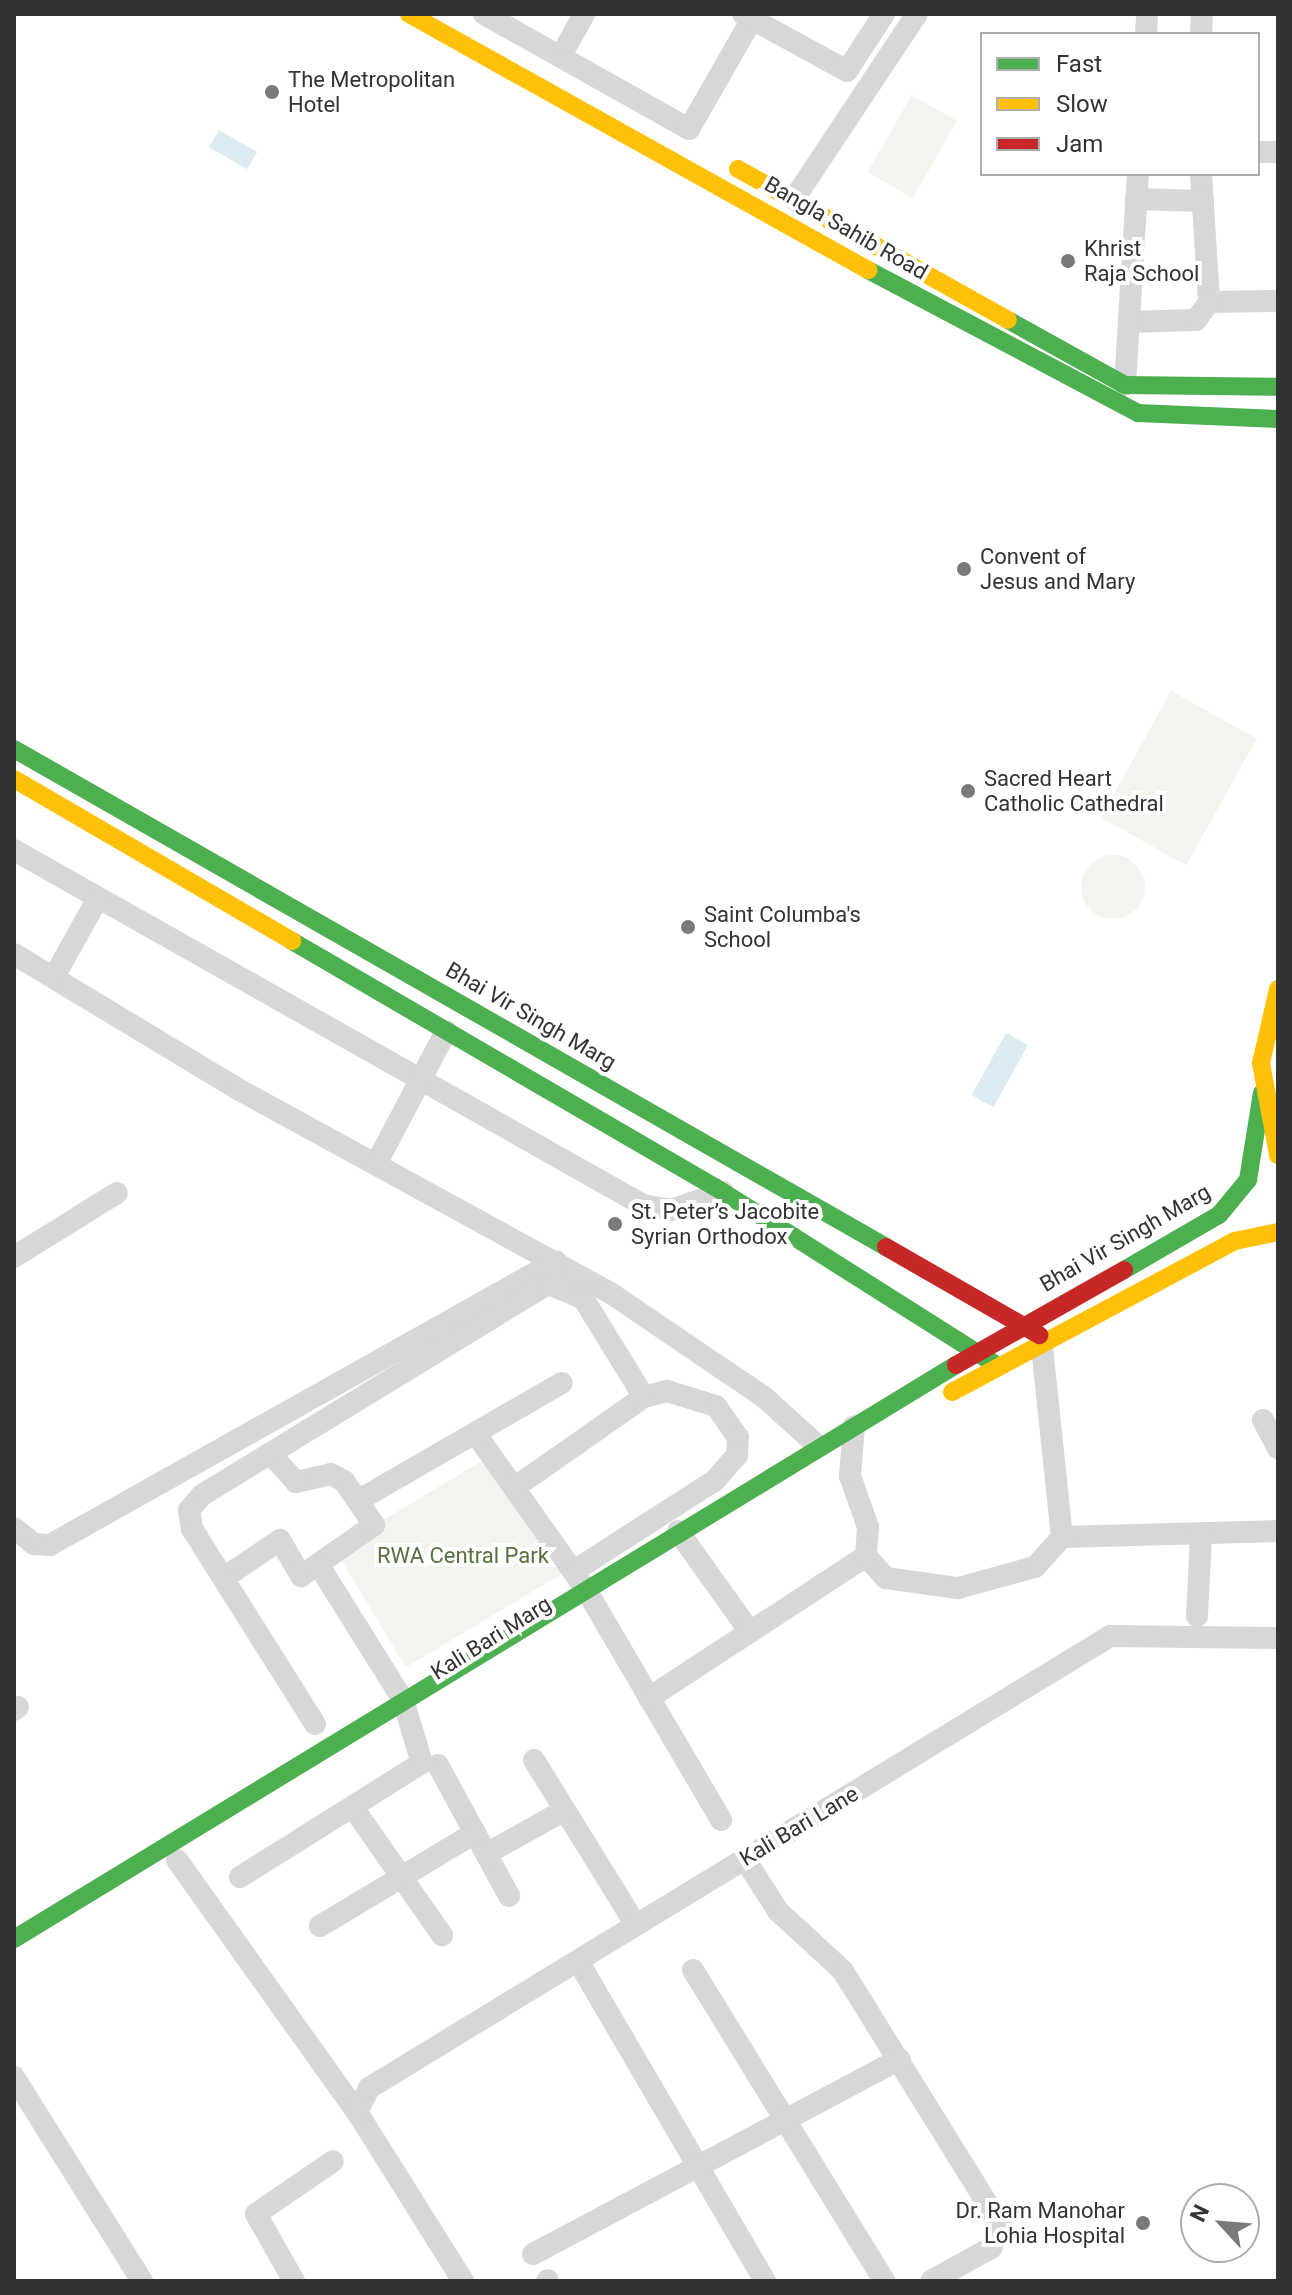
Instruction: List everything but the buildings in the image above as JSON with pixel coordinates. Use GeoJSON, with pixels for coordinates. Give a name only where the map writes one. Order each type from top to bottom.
{"type":"FeatureCollection","features":[{"type":"Feature","properties":{"kind":"street","name":"Bangla Sahib Road"},"geometry":{"type":"LineString","coordinates":[[409,14],[1082,388],[1138,413],[1278,419]]}},
{"type":"Feature","properties":{"kind":"street"},"geometry":{"type":"LineString","coordinates":[[454,14],[697,147]]}},
{"type":"Feature","properties":{"kind":"street"},"geometry":{"type":"LineString","coordinates":[[484,14],[689,129],[748,17],[847,71],[884,14]]}},
{"type":"Feature","properties":{"kind":"street"},"geometry":{"type":"LineString","coordinates":[[567,45],[584,14]]}},
{"type":"Feature","properties":{"kind":"street"},"geometry":{"type":"LineString","coordinates":[[794,199],[908,17]]}},
{"type":"Feature","properties":{"kind":"street","name":"Bangla Sahib Road"},"geometry":{"type":"LineString","coordinates":[[724,162],[1125,385],[1278,387]]}},
{"type":"Feature","properties":{"kind":"street"},"geometry":{"type":"LineString","coordinates":[[1125,385],[1138,176]]}},
{"type":"Feature","properties":{"kind":"street"},"geometry":{"type":"LineString","coordinates":[[1129,322],[1196,320],[1209,302],[1201,176]]}},
{"type":"Feature","properties":{"kind":"street"},"geometry":{"type":"LineString","coordinates":[[1136,199],[1203,201]]}},
{"type":"Feature","properties":{"kind":"street"},"geometry":{"type":"LineString","coordinates":[[1209,302],[1278,301]]}},
{"type":"Feature","properties":{"kind":"street","name":"Bhai Vir Singh Marg"},"geometry":{"type":"LineString","coordinates":[[14,749],[1025,1324],[1046,1345]]}},
{"type":"Feature","properties":{"kind":"street"},"geometry":{"type":"LineString","coordinates":[[14,779],[723,1192],[999,1367]]}},
{"type":"Feature","properties":{"kind":"street"},"geometry":{"type":"LineString","coordinates":[[14,850],[420,1081],[656,1210],[723,1192]]}},
{"type":"Feature","properties":{"kind":"street"},"geometry":{"type":"LineString","coordinates":[[55,975],[98,898]]}},
{"type":"Feature","properties":{"kind":"street"},"geometry":{"type":"LineString","coordinates":[[14,954],[55,975],[376,1164],[556,1261],[764,1397],[817,1445]]}},
{"type":"Feature","properties":{"kind":"street"},"geometry":{"type":"LineString","coordinates":[[1278,989],[1265,1033],[1262,1093],[1278,1155]]}},
{"type":"Feature","properties":{"kind":"street"},"geometry":{"type":"LineString","coordinates":[[376,1164],[446,1031]]}},
{"type":"Feature","properties":{"kind":"street","name":"Bhai Vir Singh Marg"},"geometry":{"type":"LineString","coordinates":[[979,1352],[1219,1215],[1248,1180],[1262,1093]]}},
{"type":"Feature","properties":{"kind":"street"},"geometry":{"type":"LineString","coordinates":[[14,1257],[117,1193]]}},
{"type":"Feature","properties":{"kind":"street","name":"Kali Bari Marg"},"geometry":{"type":"LineString","coordinates":[[683,1538],[817,1445],[856,1435],[1046,1345],[1235,1241],[1278,1232]]}},
{"type":"Feature","properties":{"kind":"street"},"geometry":{"type":"LineString","coordinates":[[14,1528],[34,1544],[50,1545],[556,1261]]}},
{"type":"Feature","properties":{"kind":"street"},"geometry":{"type":"LineString","coordinates":[[315,1724],[192,1529],[189,1510],[271,1454],[548,1284],[583,1298],[644,1397]]}},
{"type":"Feature","properties":{"kind":"street"},"geometry":{"type":"LineString","coordinates":[[1046,1345],[1062,1537]]}},
{"type":"Feature","properties":{"kind":"street","name":"Kali Bari Marg"},"geometry":{"type":"LineString","coordinates":[[14,1959],[177,1860],[584,1587],[683,1538],[856,1435],[979,1352]]}},
{"type":"Feature","properties":{"kind":"street"},"geometry":{"type":"LineString","coordinates":[[359,1500],[478,1437],[562,1383]]}},
{"type":"Feature","properties":{"kind":"street"},"geometry":{"type":"LineString","coordinates":[[514,1488],[644,1397],[667,1391],[716,1406],[738,1437],[737,1455],[714,1481],[584,1587]]}},
{"type":"Feature","properties":{"kind":"street"},"geometry":{"type":"LineString","coordinates":[[1263,1420],[1278,1448]]}},
{"type":"Feature","properties":{"kind":"street"},"geometry":{"type":"LineString","coordinates":[[856,1435],[850,1476],[868,1527],[866,1556],[886,1578],[921,1589],[958,1588],[1035,1567],[1062,1537],[1278,1531]]}},
{"type":"Feature","properties":{"kind":"street"},"geometry":{"type":"LineString","coordinates":[[478,1437],[584,1587],[721,1820]]}},
{"type":"Feature","properties":{"kind":"street"},"geometry":{"type":"LineString","coordinates":[[225,1577],[280,1540],[301,1576],[374,1525],[359,1500],[331,1474],[296,1482],[271,1454]]}},
{"type":"Feature","properties":{"kind":"street"},"geometry":{"type":"LineString","coordinates":[[1197,1616],[1201,1533]]}},
{"type":"Feature","properties":{"kind":"street"},"geometry":{"type":"LineString","coordinates":[[683,1538],[750,1632]]}},
{"type":"Feature","properties":{"kind":"street"},"geometry":{"type":"LineString","coordinates":[[649,1698],[866,1556]]}},
{"type":"Feature","properties":{"kind":"street"},"geometry":{"type":"LineString","coordinates":[[240,1877],[417,1772],[423,1755],[407,1708],[318,1564]]}},
{"type":"Feature","properties":{"kind":"street","name":"Kali Bari Lane"},"geometry":{"type":"LineString","coordinates":[[357,2112],[369,2088],[1110,1636],[1278,1638]]}},
{"type":"Feature","properties":{"kind":"street","name":"Kali Bari Marg"},"geometry":{"type":"LineString","coordinates":[[14,1939],[407,1708]]}},
{"type":"Feature","properties":{"kind":"street"},"geometry":{"type":"LineString","coordinates":[[534,1760],[636,1925]]}},
{"type":"Feature","properties":{"kind":"street"},"geometry":{"type":"LineString","coordinates":[[438,1765],[509,1896]]}},
{"type":"Feature","properties":{"kind":"street"},"geometry":{"type":"LineString","coordinates":[[354,1809],[442,1935]]}},
{"type":"Feature","properties":{"kind":"street"},"geometry":{"type":"LineString","coordinates":[[486,1854],[565,1810]]}},
{"type":"Feature","properties":{"kind":"street"},"geometry":{"type":"LineString","coordinates":[[320,1926],[475,1833]]}},
{"type":"Feature","properties":{"kind":"street"},"geometry":{"type":"LineString","coordinates":[[745,1859],[778,1911],[843,1971],[1001,2226],[991,2248],[931,2281]]}},
{"type":"Feature","properties":{"kind":"street"},"geometry":{"type":"LineString","coordinates":[[177,1860],[357,2112],[463,2281]]}},
{"type":"Feature","properties":{"kind":"street"},"geometry":{"type":"LineString","coordinates":[[578,1961],[765,2281]]}},
{"type":"Feature","properties":{"kind":"street"},"geometry":{"type":"LineString","coordinates":[[693,1970],[884,2281]]}},
{"type":"Feature","properties":{"kind":"street"},"geometry":{"type":"LineString","coordinates":[[533,2254],[899,2059]]}},
{"type":"Feature","properties":{"kind":"street"},"geometry":{"type":"LineString","coordinates":[[14,2077],[142,2281]]}},
{"type":"Feature","properties":{"kind":"street"},"geometry":{"type":"LineString","coordinates":[[294,2281],[256,2214],[333,2161]]}},
{"type":"Feature","properties":{"kind":"green space"},"geometry":{"type":"Polygon","coordinates":[[[912,95],[957,121],[913,198],[868,172],[912,95]]]}},
{"type":"Feature","properties":{"kind":"green space"},"geometry":{"type":"Polygon","coordinates":[[[1171,691],[1257,739],[1186,865],[1101,818],[1171,691]]]}},
{"type":"Feature","properties":{"kind":"green space"},"geometry":{"type":"Polygon","coordinates":[[[1107,855],[1119,855],[1136,864],[1143,875],[1143,899],[1136,910],[1119,919],[1107,919],[1095,914],[1086,905],[1081,893],[1081,881],[1086,869],[1095,860],[1107,855]]]}},
{"type":"Feature","properties":{"kind":"green space","name":"RWA Central Park"},"geometry":{"type":"Polygon","coordinates":[[[495,1453],[566,1571],[406,1668],[335,1549],[495,1453]]]}},
{"type":"Feature","properties":{"kind":"shaded area"},"geometry":{"type":"Polygon","coordinates":[[[219,130],[257,152],[247,169],[209,147],[219,130]]]}},
{"type":"Feature","properties":{"kind":"shaded area"},"geometry":{"type":"Polygon","coordinates":[[[1006,1033],[1028,1045],[993,1107],[972,1095],[1006,1033]]]}},
{"type":"Feature","properties":{"kind":"traffic: fast"},"geometry":{"type":"LineString","coordinates":[[868,270],[1138,413],[1278,419]]}},
{"type":"Feature","properties":{"kind":"traffic: fast"},"geometry":{"type":"LineString","coordinates":[[1008,320],[1125,385],[1278,387]]}},
{"type":"Feature","properties":{"kind":"traffic: fast"},"geometry":{"type":"LineString","coordinates":[[14,749],[886,1247]]}},
{"type":"Feature","properties":{"kind":"traffic: fast"},"geometry":{"type":"LineString","coordinates":[[292,941],[715,1187],[993,1363]]}},
{"type":"Feature","properties":{"kind":"traffic: fast"},"geometry":{"type":"LineString","coordinates":[[1124,1270],[1219,1215],[1248,1180],[1262,1093]]}},
{"type":"Feature","properties":{"kind":"traffic: fast"},"geometry":{"type":"LineString","coordinates":[[14,1939],[956,1365]]}},
{"type":"Feature","properties":{"kind":"traffic: slow"},"geometry":{"type":"LineString","coordinates":[[409,14],[868,270]]}},
{"type":"Feature","properties":{"kind":"traffic: slow"},"geometry":{"type":"LineString","coordinates":[[738,169],[1008,320]]}},
{"type":"Feature","properties":{"kind":"traffic: slow"},"geometry":{"type":"LineString","coordinates":[[14,779],[292,941]]}},
{"type":"Feature","properties":{"kind":"traffic: slow"},"geometry":{"type":"LineString","coordinates":[[1278,989],[1261,1063],[1278,1155]]}},
{"type":"Feature","properties":{"kind":"traffic: slow"},"geometry":{"type":"LineString","coordinates":[[952,1392],[1235,1241],[1278,1232]]}},
{"type":"Feature","properties":{"kind":"traffic: jam"},"geometry":{"type":"LineString","coordinates":[[886,1247],[1039,1335]]}},
{"type":"Feature","properties":{"kind":"traffic: jam"},"geometry":{"type":"LineString","coordinates":[[956,1365],[1124,1270]]}},
{"type":"Feature","properties":{"kind":"place","name":"The Metropolitan Hotel"},"geometry":{"type":"Point","coordinates":[272,92]}},
{"type":"Feature","properties":{"kind":"place","name":"Khrist Raja School"},"geometry":{"type":"Point","coordinates":[1068,261]}},
{"type":"Feature","properties":{"kind":"place","name":"Convent of Jesus and Mary"},"geometry":{"type":"Point","coordinates":[964,569]}},
{"type":"Feature","properties":{"kind":"place","name":"Sacred Heart Catholic Cathedral"},"geometry":{"type":"Point","coordinates":[968,791]}},
{"type":"Feature","properties":{"kind":"place","name":"Saint Columba's School"},"geometry":{"type":"Point","coordinates":[688,927]}},
{"type":"Feature","properties":{"kind":"place","name":"St. Peter’s Jacobite Syrian Orthodox"},"geometry":{"type":"Point","coordinates":[615,1224]}},
{"type":"Feature","properties":{"kind":"place","name":"Dr. Ram Manohar Lohia Hospital"},"geometry":{"type":"Point","coordinates":[1143,2223]}}]}
